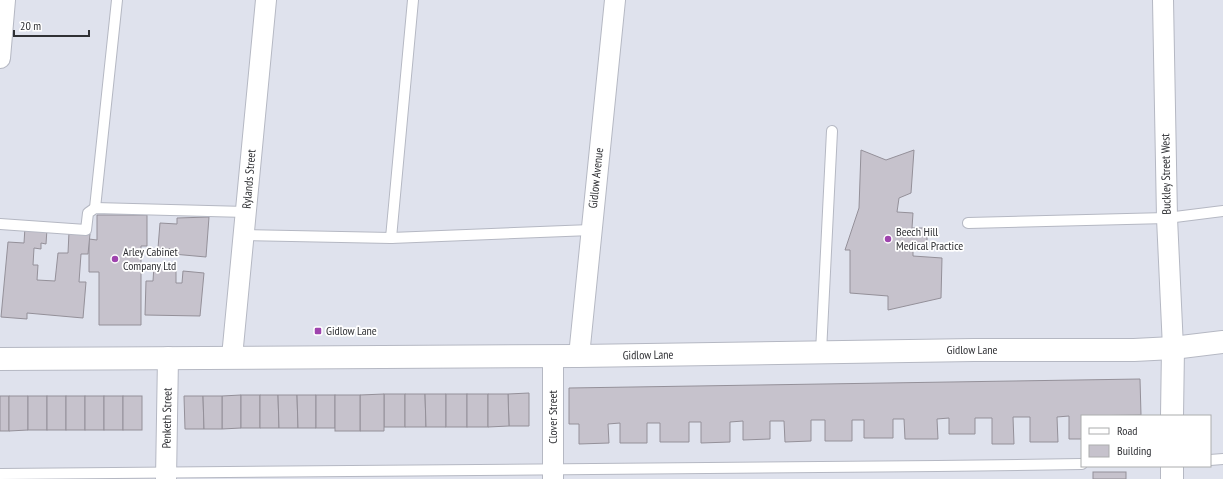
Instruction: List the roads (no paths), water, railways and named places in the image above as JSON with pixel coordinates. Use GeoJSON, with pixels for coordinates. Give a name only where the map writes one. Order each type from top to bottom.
{"type":"FeatureCollection","features":[{"type":"Feature","properties":{"kind":"street"},"geometry":{"type":"LineString","coordinates":[[0,58],[6,0]]}},
{"type":"Feature","properties":{"kind":"street","name":"Rylands Street"},"geometry":{"type":"LineString","coordinates":[[232,357],[266,0]]}},
{"type":"Feature","properties":{"kind":"street","name":"Gidlow Avenue"},"geometry":{"type":"LineString","coordinates":[[579,356],[615,0]]}},
{"type":"Feature","properties":{"kind":"street","name":"Buckley Street West"},"geometry":{"type":"LineString","coordinates":[[1163,0],[1167,218],[1173,348]]}},
{"type":"Feature","properties":{"kind":"street","name":"Gidlow Lane"},"geometry":{"type":"LineString","coordinates":[[0,359],[579,356],[974,350],[1134,350],[1173,348],[1223,342]]}},
{"type":"Feature","properties":{"kind":"street"},"geometry":{"type":"LineString","coordinates":[[1172,415],[1173,348]]}},
{"type":"Feature","properties":{"kind":"street","name":"Clover Street"},"geometry":{"type":"LineString","coordinates":[[553,356],[553,474]]}},
{"type":"Feature","properties":{"kind":"street","name":"Penketh Street"},"geometry":{"type":"LineString","coordinates":[[166,476],[168,357]]}},
{"type":"Feature","properties":{"kind":"street"},"geometry":{"type":"LineString","coordinates":[[1172,467],[1172,479]]}},
{"type":"Feature","properties":{"kind":"lane"},"geometry":{"type":"LineString","coordinates":[[95,208],[117,0]]}},
{"type":"Feature","properties":{"kind":"lane"},"geometry":{"type":"LineString","coordinates":[[391,238],[413,0]]}},
{"type":"Feature","properties":{"kind":"lane"},"geometry":{"type":"LineString","coordinates":[[821,352],[832,131]]}},
{"type":"Feature","properties":{"kind":"lane"},"geometry":{"type":"LineString","coordinates":[[0,224],[86,230],[88,214],[95,208],[246,212]]}},
{"type":"Feature","properties":{"kind":"lane"},"geometry":{"type":"LineString","coordinates":[[968,223],[1167,218],[1223,210]]}},
{"type":"Feature","properties":{"kind":"lane"},"geometry":{"type":"LineString","coordinates":[[244,234],[391,238],[591,230]]}},
{"type":"Feature","properties":{"kind":"lane"},"geometry":{"type":"LineString","coordinates":[[1211,460],[1223,459]]}},
{"type":"Feature","properties":{"kind":"lane"},"geometry":{"type":"LineString","coordinates":[[0,474],[166,476],[395,471],[553,474],[1081,464]]}},
{"type":"Feature","properties":{"kind":"place","name":"Beech Hill Medical Practice"},"geometry":{"type":"Point","coordinates":[888,239]}},
{"type":"Feature","properties":{"kind":"place","name":"Arley Cabinet Company Ltd"},"geometry":{"type":"Point","coordinates":[115,259]}},
{"type":"Feature","properties":{"kind":"place","name":"Gidlow Lane"},"geometry":{"type":"Point","coordinates":[318,331]}}]}
